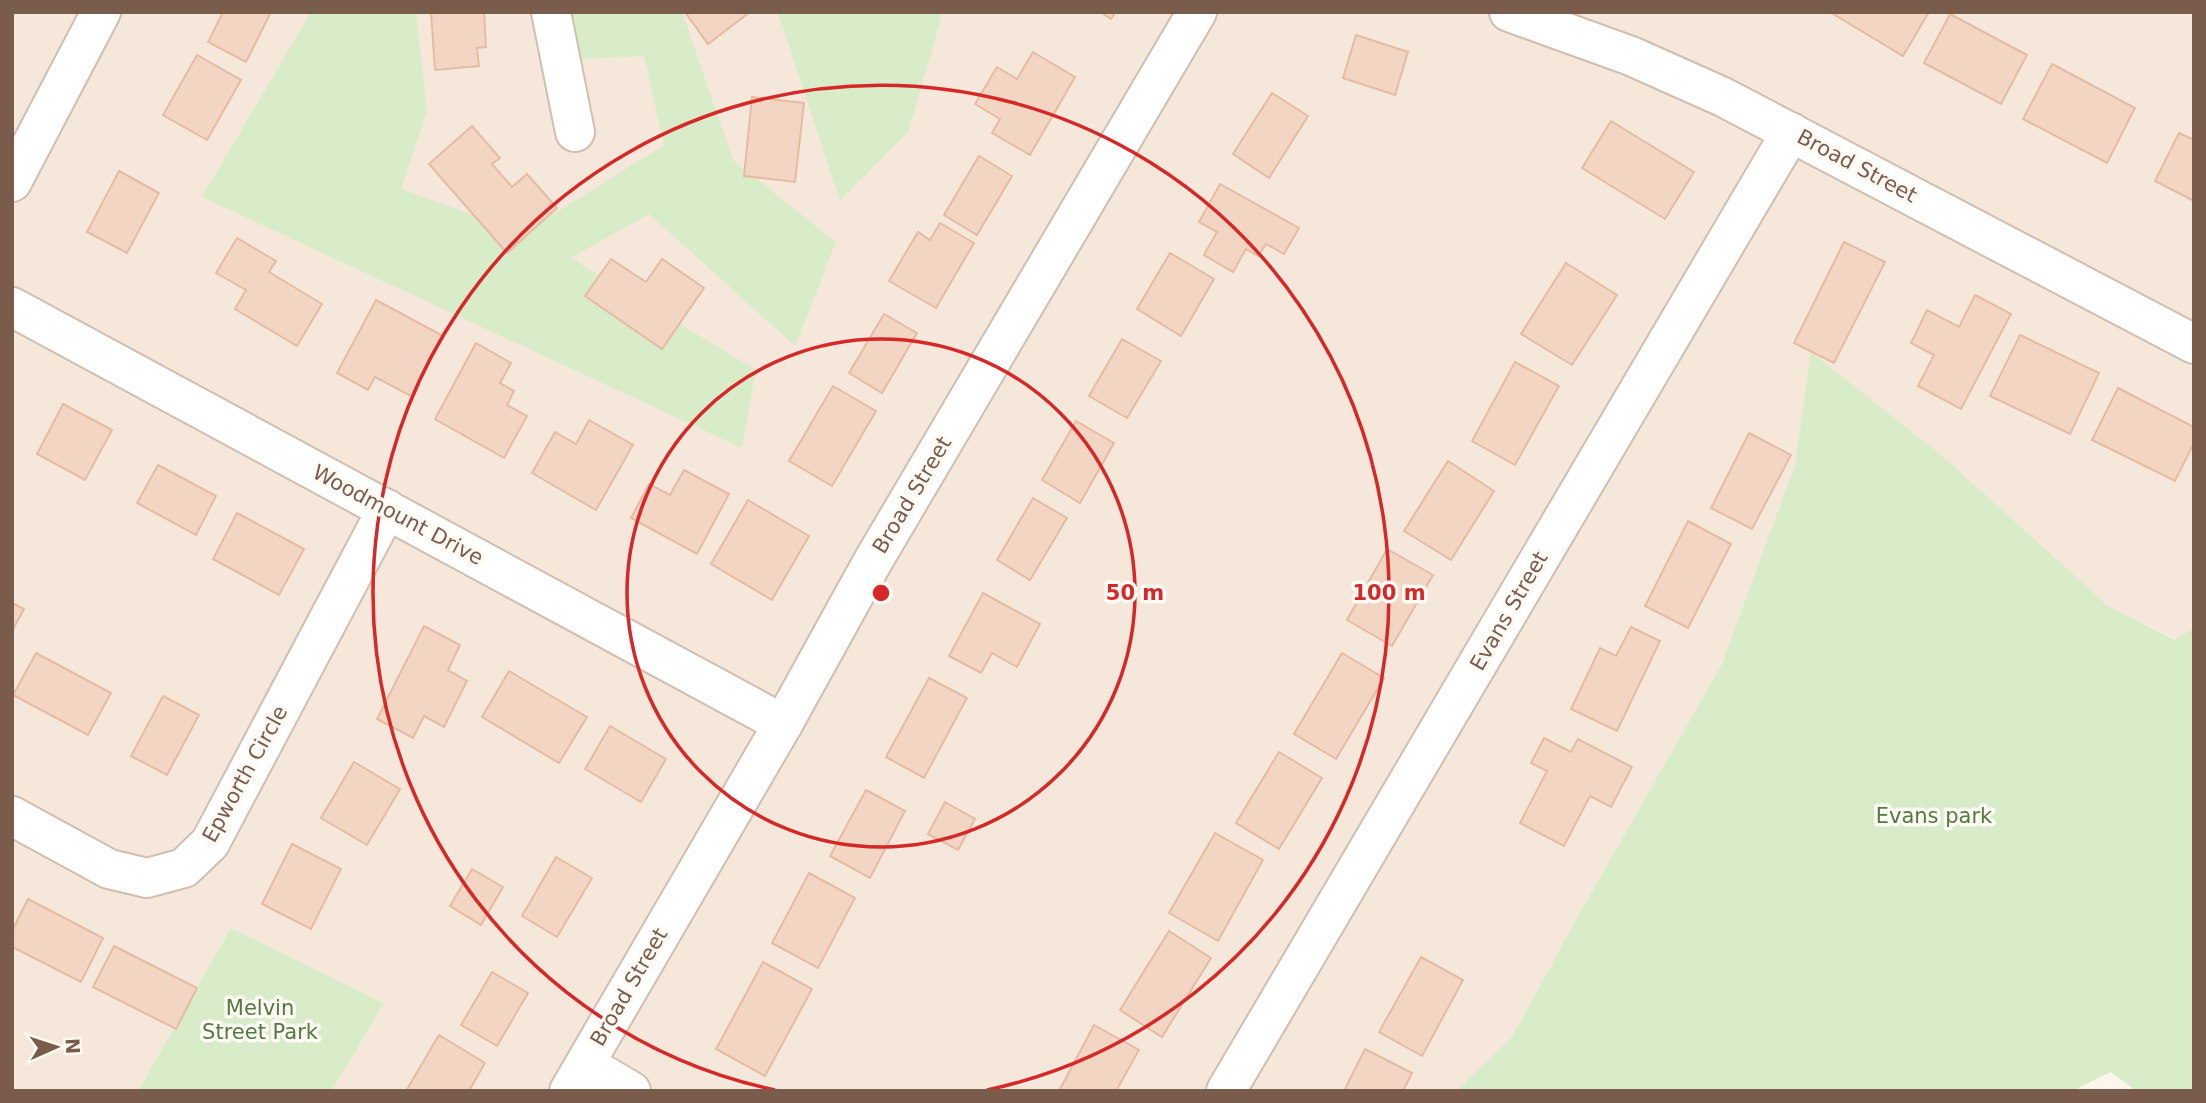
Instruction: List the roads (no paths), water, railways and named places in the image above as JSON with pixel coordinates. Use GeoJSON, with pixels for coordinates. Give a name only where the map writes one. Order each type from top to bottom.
{"type":"FeatureCollection","features":[{"type":"Feature","properties":{"kind":"street"},"geometry":{"type":"LineString","coordinates":[[12,183],[101,12]]}},
{"type":"Feature","properties":{"kind":"street"},"geometry":{"type":"LineString","coordinates":[[551,12],[575,132]]}},
{"type":"Feature","properties":{"kind":"street","name":"Broad Street"},"geometry":{"type":"LineString","coordinates":[[577,1077],[783,724],[873,561],[1197,12]]}},
{"type":"Feature","properties":{"kind":"street","name":"Broad Street"},"geometry":{"type":"LineString","coordinates":[[1509,12],[1631,57],[1723,97],[2194,344]]}},
{"type":"Feature","properties":{"kind":"street","name":"Evans Street"},"geometry":{"type":"LineString","coordinates":[[1226,1091],[1791,132]]}},
{"type":"Feature","properties":{"kind":"street","name":"Woodmount Drive"},"geometry":{"type":"LineString","coordinates":[[12,307],[783,724]]}},
{"type":"Feature","properties":{"kind":"street","name":"Epworth Circle"},"geometry":{"type":"LineString","coordinates":[[12,816],[109,869],[147,878],[184,868],[210,843],[387,509]]}},
{"type":"Feature","properties":{"kind":"street"},"geometry":{"type":"LineString","coordinates":[[577,1077],[631,1091]]}},
{"type":"Feature","properties":{"kind":"park label","name":"Evans park"},"geometry":{"type":"Point","coordinates":[1934,816]}},
{"type":"Feature","properties":{"kind":"park label","name":"Melvin Street Park"},"geometry":{"type":"Point","coordinates":[260,1020]}}]}
